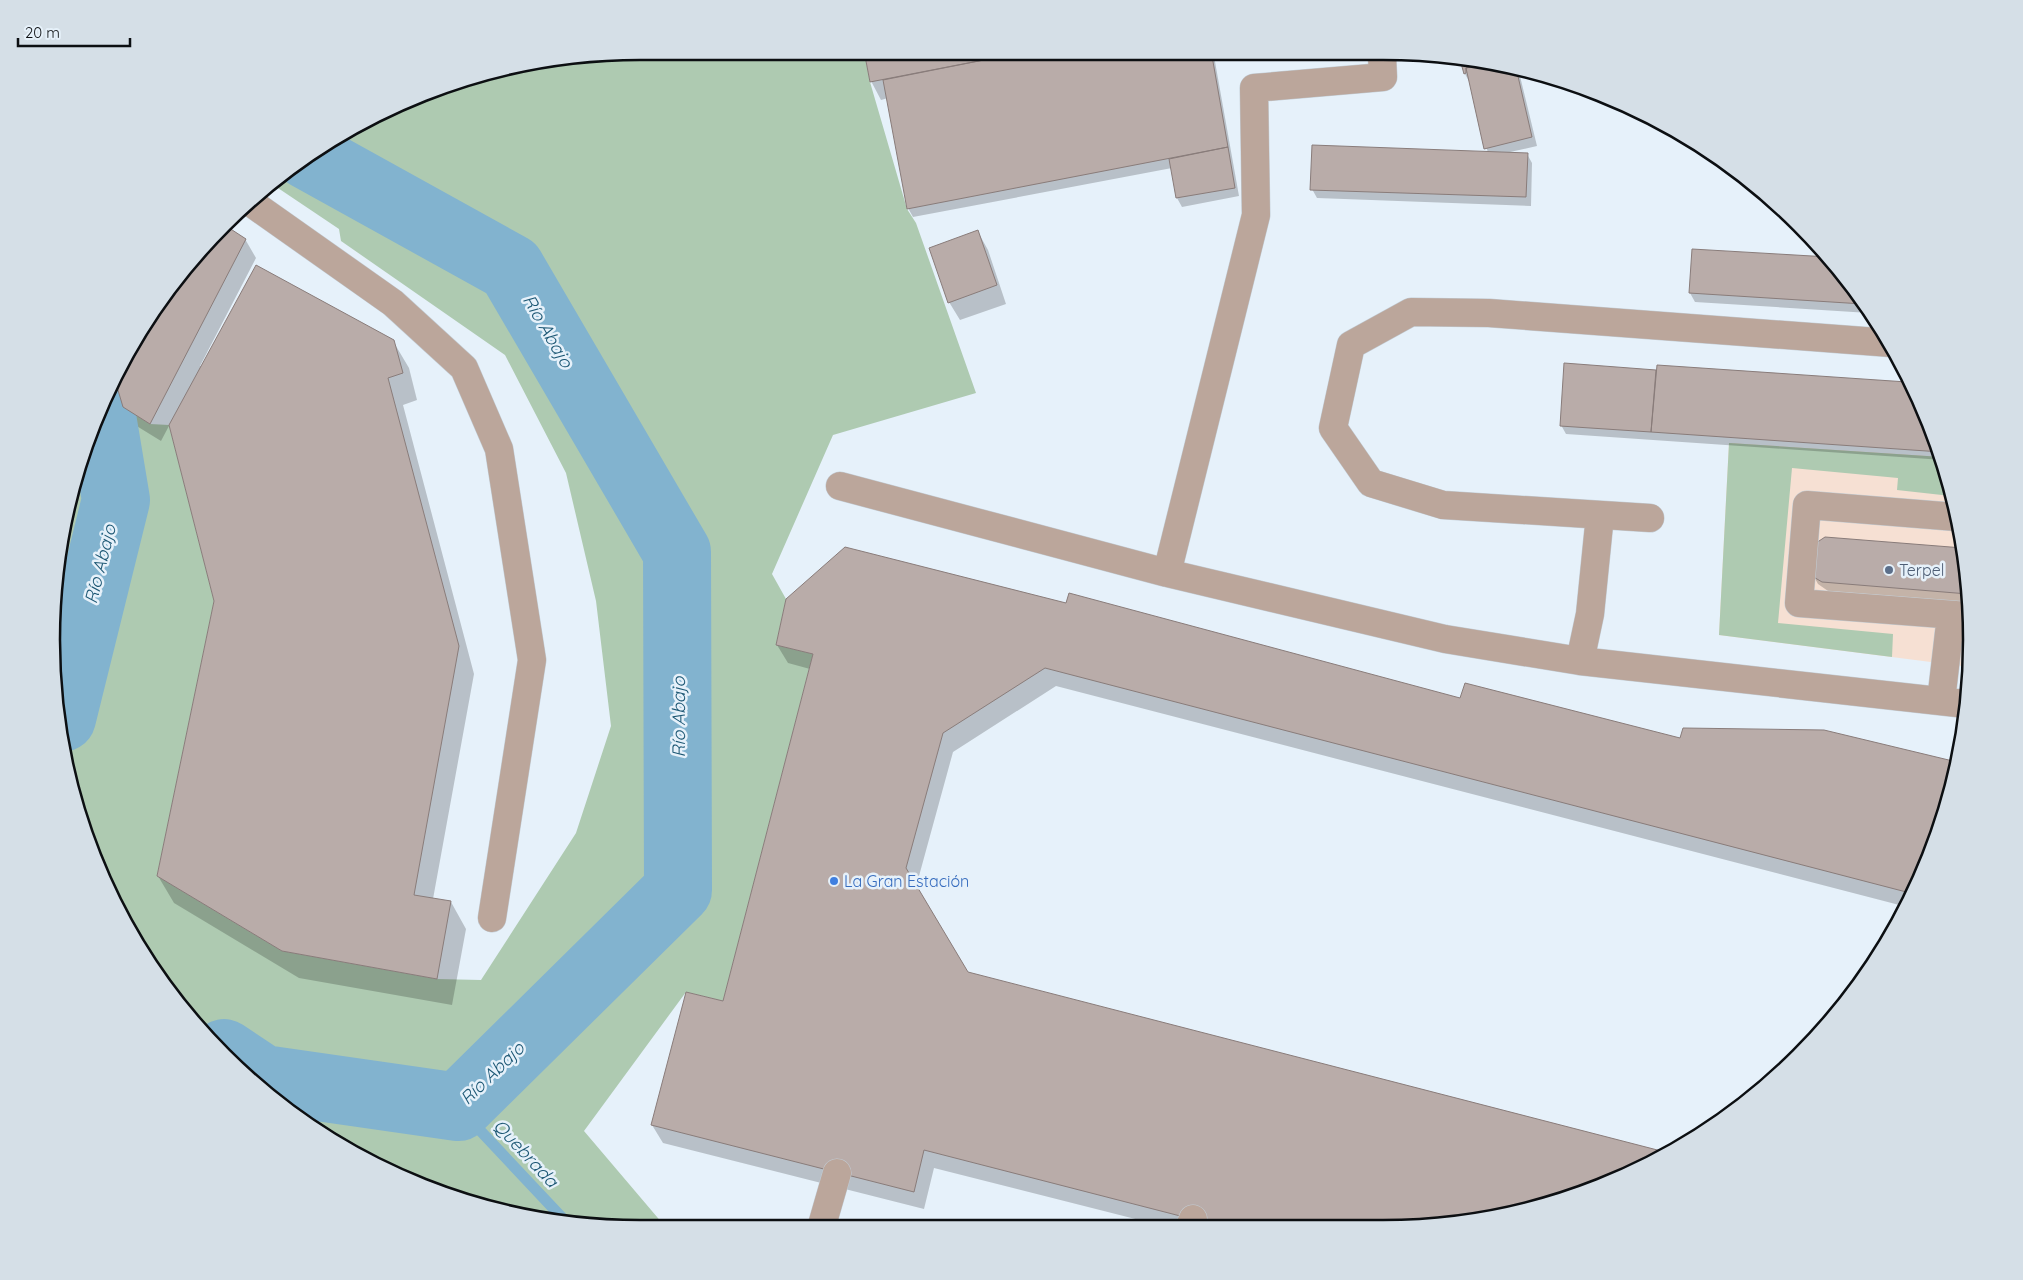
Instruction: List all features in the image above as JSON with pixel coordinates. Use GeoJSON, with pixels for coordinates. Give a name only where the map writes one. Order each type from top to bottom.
{"type":"FeatureCollection","features":[{"type":"Feature","properties":{"kind":"lane"},"geometry":{"type":"LineString","coordinates":[[1167,572],[1256,215],[1254,88],[1384,77],[1382,60]]}},
{"type":"Feature","properties":{"kind":"lane"},"geometry":{"type":"LineString","coordinates":[[256,206],[393,303],[464,368],[499,449],[532,660],[492,918]]}},
{"type":"Feature","properties":{"kind":"lane"},"geometry":{"type":"LineString","coordinates":[[1650,518],[1443,505],[1371,483],[1332,428],[1351,345],[1411,312],[1489,313],[1880,342]]}},
{"type":"Feature","properties":{"kind":"lane"},"geometry":{"type":"LineString","coordinates":[[840,486],[1167,572],[1445,639],[1580,661],[1954,703],[1960,616],[1799,603],[1807,505],[1949,516]]}},
{"type":"Feature","properties":{"kind":"lane"},"geometry":{"type":"LineString","coordinates":[[1580,661],[1590,614],[1600,515]]}},
{"type":"Feature","properties":{"kind":"lane"},"geometry":{"type":"LineString","coordinates":[[823,1220],[837,1172]]}},
{"type":"Feature","properties":{"kind":"shaded area"},"geometry":{"type":"Polygon","coordinates":[[[1729,443],[1933,456],[1952,527],[1958,564],[1962,602],[1962,666],[1719,635],[1729,443]]]}},
{"type":"Feature","properties":{"kind":"green space"},"geometry":{"type":"Polygon","coordinates":[[[866,60],[870,82],[907,209],[916,223],[976,393],[833,435],[772,574],[786,599],[776,645],[813,654],[723,1001],[686,992],[584,1131],[660,1220],[602,1219],[564,1215],[490,1200],[418,1176],[383,1160],[318,1122],[287,1100],[230,1050],[180,993],[138,930],[120,897],[104,862],[91,826],[71,753],[65,716],[61,678],[61,602],[71,527],[80,490],[104,418],[118,388],[123,407],[150,424],[169,425],[214,601],[157,876],[282,951],[437,979],[481,980],[576,833],[611,726],[596,601],[566,473],[505,355],[341,241],[339,229],[278,188],[318,158],[350,138],[418,104],[454,91],[527,71],[602,61],[866,60]]]}},
{"type":"Feature","properties":{"kind":"green space"},"geometry":{"type":"Polygon","coordinates":[[[1729,443],[1933,456],[1944,495],[1897,490],[1898,478],[1792,468],[1778,623],[1893,634],[1892,657],[1719,635],[1729,443]]]}},
{"type":"Feature","properties":{"kind":"building"},"geometry":{"type":"Polygon","coordinates":[[[866,60],[983,60],[870,82],[866,60]]]}},
{"type":"Feature","properties":{"kind":"building"},"geometry":{"type":"Polygon","coordinates":[[[984,60],[1213,60],[1228,147],[907,209],[883,80],[984,60]]]}},
{"type":"Feature","properties":{"kind":"building"},"geometry":{"type":"Polygon","coordinates":[[[1462,65],[1471,67],[1466,68],[1466,73],[1464,74],[1462,65]]]}},
{"type":"Feature","properties":{"kind":"building"},"geometry":{"type":"Polygon","coordinates":[[[1471,67],[1518,76],[1532,137],[1484,149],[1466,68],[1471,67]]]}},
{"type":"Feature","properties":{"kind":"building"},"geometry":{"type":"Polygon","coordinates":[[[1312,145],[1528,153],[1526,197],[1310,190],[1312,145]]]}},
{"type":"Feature","properties":{"kind":"building"},"geometry":{"type":"Polygon","coordinates":[[[1228,147],[1235,188],[1176,198],[1169,159],[1228,147]]]}},
{"type":"Feature","properties":{"kind":"building"},"geometry":{"type":"Polygon","coordinates":[[[231,229],[246,239],[150,424],[123,407],[118,388],[120,383],[158,318],[180,287],[231,229]]]}},
{"type":"Feature","properties":{"kind":"building"},"geometry":{"type":"Polygon","coordinates":[[[978,230],[997,285],[948,303],[929,248],[978,230]]]}},
{"type":"Feature","properties":{"kind":"building"},"geometry":{"type":"Polygon","coordinates":[[[1692,249],[1817,256],[1855,303],[1689,293],[1692,249]]]}},
{"type":"Feature","properties":{"kind":"building"},"geometry":{"type":"Polygon","coordinates":[[[256,265],[394,340],[403,373],[388,378],[459,646],[414,895],[451,901],[437,979],[282,951],[157,876],[214,601],[169,425],[256,265]]]}},
{"type":"Feature","properties":{"kind":"building"},"geometry":{"type":"Polygon","coordinates":[[[1564,363],[1656,370],[1651,432],[1560,426],[1564,363]]]}},
{"type":"Feature","properties":{"kind":"building"},"geometry":{"type":"Polygon","coordinates":[[[1657,365],[1902,382],[1919,418],[1931,451],[1651,432],[1657,365]]]}},
{"type":"Feature","properties":{"kind":"building","name":"Terpel"},"geometry":{"type":"Polygon","coordinates":[[[1825,537],[1955,547],[1961,593],[1822,582],[1812,576],[1813,545],[1825,537]]]}},
{"type":"Feature","properties":{"kind":"building","name":"La Gran Estación"},"geometry":{"type":"Polygon","coordinates":[[[845,547],[1066,603],[1069,593],[1460,698],[1465,683],[1680,738],[1683,728],[1824,730],[1950,760],[1932,826],[1905,892],[1045,668],[943,733],[906,868],[968,972],[1658,1150],[1605,1176],[1533,1200],[1496,1209],[1421,1219],[1196,1220],[924,1150],[914,1192],[651,1125],[686,992],[723,1001],[813,654],[776,645],[786,599],[845,547]]]}},
{"type":"Feature","properties":{"kind":"waterway","name":"Río Abajo"},"geometry":{"type":"LineString","coordinates":[[257,1075],[263,1079],[458,1107],[678,890],[677,552],[511,268],[316,160]]}},
{"type":"Feature","properties":{"kind":"waterway","name":"Río Abajo"},"geometry":{"type":"LineString","coordinates":[[64,709],[116,500],[103,421]]}},
{"type":"Feature","properties":{"kind":"waterway","name":"Quebrada"},"geometry":{"type":"LineString","coordinates":[[458,1107],[559,1214]]}},
{"type":"Feature","properties":{"kind":"place","name":"Terpel"},"geometry":{"type":"Point","coordinates":[1889,570]}},
{"type":"Feature","properties":{"kind":"place","name":"La Gran Estación"},"geometry":{"type":"Point","coordinates":[834,881]}}]}
